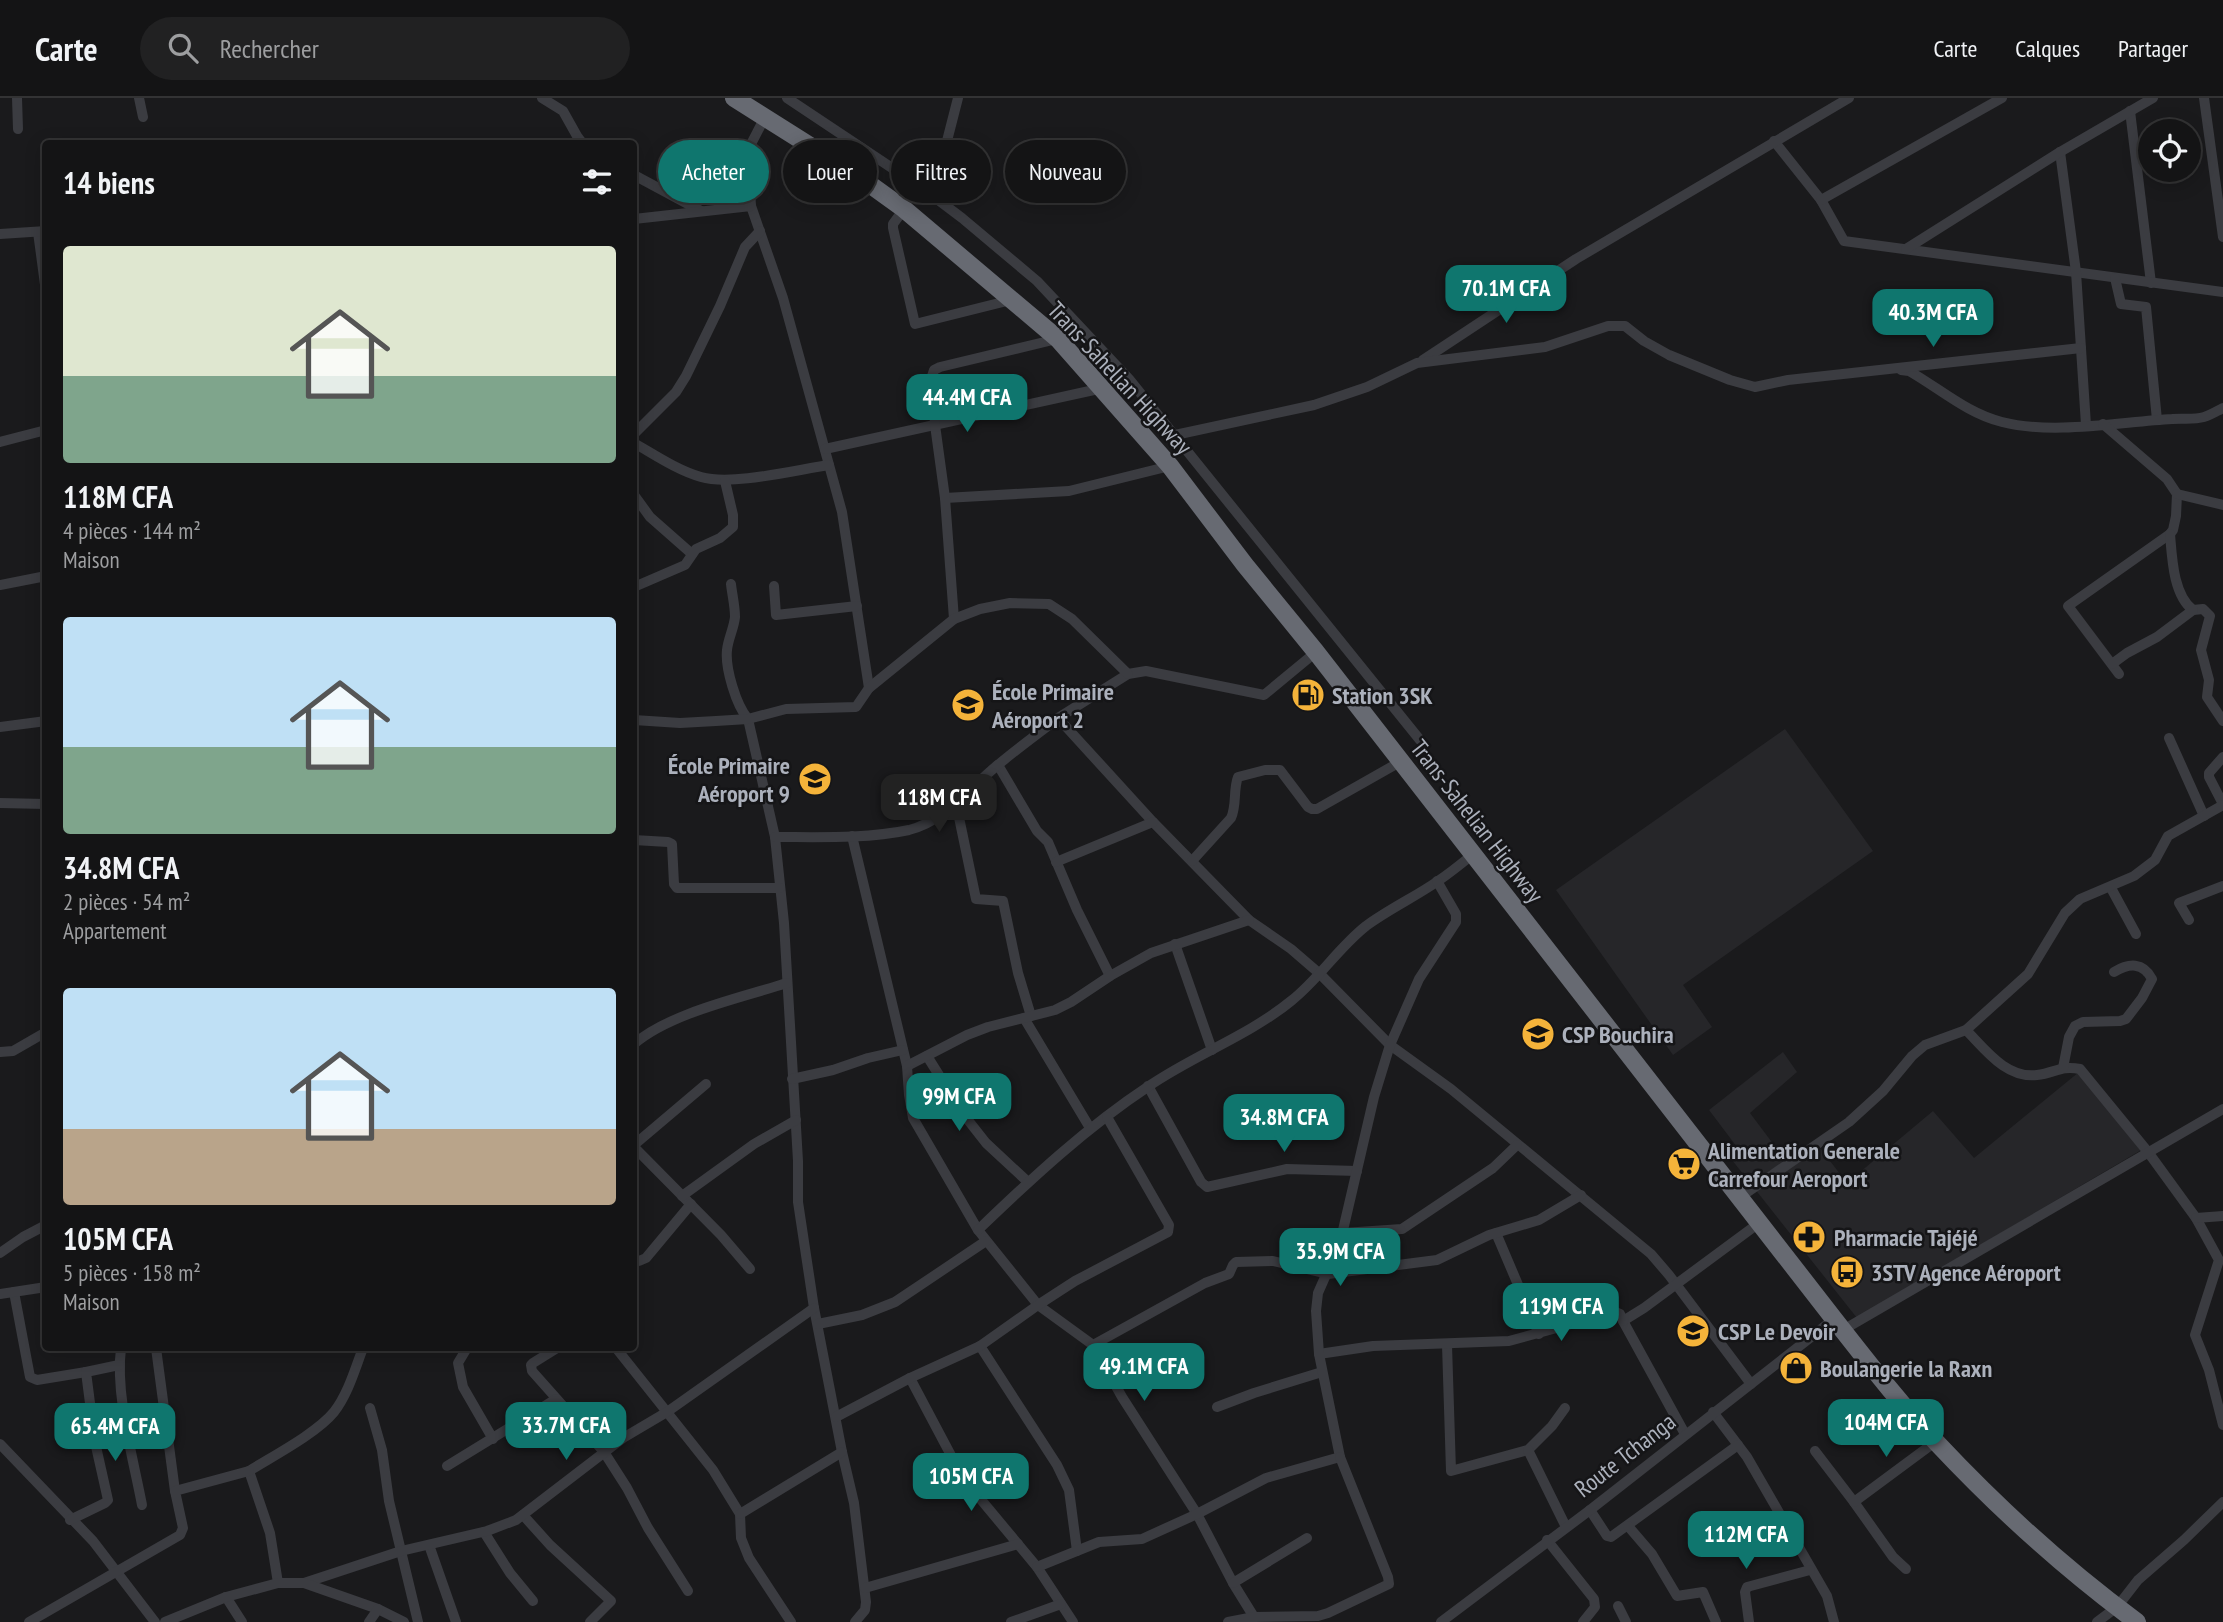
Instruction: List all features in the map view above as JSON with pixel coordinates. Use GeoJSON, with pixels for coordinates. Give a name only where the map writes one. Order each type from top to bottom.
{"type":"FeatureCollection","features":[{"type":"Feature","properties":{"kind":"highway","name":"Trans-Sahelian Highway"},"geometry":{"type":"LineString","coordinates":[[734,98],[861,178],[904,209],[1058,339],[1170,466],[1838,1325],[1935,1442],[2039,1543],[2137,1622]]}},
{"type":"Feature","properties":{"kind":"street"},"geometry":{"type":"LineString","coordinates":[[17,98],[18,129]]}},
{"type":"Feature","properties":{"kind":"street"},"geometry":{"type":"LineString","coordinates":[[139,98],[143,117]]}},
{"type":"Feature","properties":{"kind":"street"},"geometry":{"type":"LineString","coordinates":[[541,98],[563,111],[580,140]]}},
{"type":"Feature","properties":{"kind":"street"},"geometry":{"type":"LineString","coordinates":[[787,98],[891,167]]}},
{"type":"Feature","properties":{"kind":"street"},"geometry":{"type":"LineString","coordinates":[[947,140],[958,98]]}},
{"type":"Feature","properties":{"kind":"street"},"geometry":{"type":"LineString","coordinates":[[1175,435],[1314,405],[1367,387],[1417,363],[1451,344],[1577,259],[1849,98]]}},
{"type":"Feature","properties":{"kind":"street"},"geometry":{"type":"LineString","coordinates":[[1821,200],[2002,98]]}},
{"type":"Feature","properties":{"kind":"street"},"geometry":{"type":"LineString","coordinates":[[1906,249],[2060,152],[2153,98]]}},
{"type":"Feature","properties":{"kind":"street"},"geometry":{"type":"LineString","coordinates":[[2204,98],[2220,183],[2223,237]]}},
{"type":"Feature","properties":{"kind":"street"},"geometry":{"type":"LineString","coordinates":[[2130,111],[2151,282]]}},
{"type":"Feature","properties":{"kind":"street"},"geometry":{"type":"LineString","coordinates":[[765,117],[748,155],[751,206],[783,299],[842,512],[869,688]]}},
{"type":"Feature","properties":{"kind":"street"},"geometry":{"type":"LineString","coordinates":[[1774,141],[1821,200],[1844,241],[2223,292]]}},
{"type":"Feature","properties":{"kind":"street"},"geometry":{"type":"LineString","coordinates":[[2060,152],[2076,272],[2086,425]]}},
{"type":"Feature","properties":{"kind":"street"},"geometry":{"type":"LineString","coordinates":[[637,177],[702,211]]}},
{"type":"Feature","properties":{"kind":"street"},"geometry":{"type":"LineString","coordinates":[[942,203],[1037,281],[1129,379],[1420,740]]}},
{"type":"Feature","properties":{"kind":"street"},"geometry":{"type":"LineString","coordinates":[[637,219],[751,206]]}},
{"type":"Feature","properties":{"kind":"street"},"geometry":{"type":"LineString","coordinates":[[904,209],[893,228],[915,324],[1012,299]]}},
{"type":"Feature","properties":{"kind":"street"},"geometry":{"type":"LineString","coordinates":[[637,431],[676,392],[686,376],[745,247],[760,230]]}},
{"type":"Feature","properties":{"kind":"street"},"geometry":{"type":"LineString","coordinates":[[0,234],[42,231]]}},
{"type":"Feature","properties":{"kind":"street"},"geometry":{"type":"LineString","coordinates":[[2115,278],[2121,304],[2146,307],[2157,420]]}},
{"type":"Feature","properties":{"kind":"street"},"geometry":{"type":"LineString","coordinates":[[1417,363],[1545,347],[1608,326],[1625,326],[1644,341],[1689,365],[1755,387],[1788,380],[2081,348]]}},
{"type":"Feature","properties":{"kind":"street"},"geometry":{"type":"LineString","coordinates":[[954,619],[945,498],[935,425],[932,383],[934,370],[1058,339]]}},
{"type":"Feature","properties":{"kind":"street"},"geometry":{"type":"LineString","coordinates":[[1891,369],[1909,371],[1974,411],[2000,422],[2045,427],[2103,424],[2205,417],[2223,408]]}},
{"type":"Feature","properties":{"kind":"street"},"geometry":{"type":"LineString","coordinates":[[825,449],[1103,388]]}},
{"type":"Feature","properties":{"kind":"street"},"geometry":{"type":"LineString","coordinates":[[2103,424],[2167,479],[2177,494],[2176,516],[2170,534],[2068,606],[2119,674]]}},
{"type":"Feature","properties":{"kind":"street"},"geometry":{"type":"LineString","coordinates":[[0,442],[42,431]]}},
{"type":"Feature","properties":{"kind":"street"},"geometry":{"type":"LineString","coordinates":[[637,445],[701,477],[725,481],[829,465]]}},
{"type":"Feature","properties":{"kind":"street"},"geometry":{"type":"LineString","coordinates":[[945,498],[1069,491],[1170,466]]}},
{"type":"Feature","properties":{"kind":"street"},"geometry":{"type":"LineString","coordinates":[[637,586],[685,565],[696,549],[720,538],[734,524],[725,481]]}},
{"type":"Feature","properties":{"kind":"street"},"geometry":{"type":"LineString","coordinates":[[2177,494],[2223,505]]}},
{"type":"Feature","properties":{"kind":"street"},"geometry":{"type":"LineString","coordinates":[[637,499],[657,524],[692,554]]}},
{"type":"Feature","properties":{"kind":"street"},"geometry":{"type":"LineString","coordinates":[[2170,534],[2176,580],[2187,606],[2193,610]]}},
{"type":"Feature","properties":{"kind":"street"},"geometry":{"type":"LineString","coordinates":[[0,585],[42,577]]}},
{"type":"Feature","properties":{"kind":"street"},"geometry":{"type":"LineString","coordinates":[[731,583],[735,617],[727,660],[735,697],[748,719],[775,838],[796,1120],[797,1202],[814,1308],[854,1503],[865,1588],[864,1610],[855,1622]]}},
{"type":"Feature","properties":{"kind":"street"},"geometry":{"type":"LineString","coordinates":[[774,586],[776,615],[857,606]]}},
{"type":"Feature","properties":{"kind":"street"},"geometry":{"type":"LineString","coordinates":[[637,720],[680,723],[748,719],[786,709],[856,707],[869,688],[954,619],[979,609],[1010,603],[1049,604],[1072,619],[1128,674]]}},
{"type":"Feature","properties":{"kind":"street"},"geometry":{"type":"LineString","coordinates":[[2112,664],[2157,637],[2193,610],[2203,608],[2210,616],[2201,650],[2209,680],[2207,697],[2223,721]]}},
{"type":"Feature","properties":{"kind":"street"},"geometry":{"type":"LineString","coordinates":[[775,838],[852,836],[910,830],[928,822],[956,803],[998,765],[1058,718],[1128,674],[1146,671],[1265,695],[1316,652]]}},
{"type":"Feature","properties":{"kind":"street"},"geometry":{"type":"LineString","coordinates":[[1058,718],[1153,822],[1249,920],[1291,949],[1320,974],[1390,1045],[1451,1089],[1651,1254],[1751,1384]]}},
{"type":"Feature","properties":{"kind":"street"},"geometry":{"type":"LineString","coordinates":[[0,727],[42,722]]}},
{"type":"Feature","properties":{"kind":"street"},"geometry":{"type":"LineString","coordinates":[[2169,738],[2204,816]]}},
{"type":"Feature","properties":{"kind":"street"},"geometry":{"type":"LineString","coordinates":[[1740,1198],[1849,1122],[1883,1091],[1912,1056],[1925,1045],[1937,1038],[1966,1030],[2028,974],[2065,913],[2080,899],[2134,876],[2150,865],[2168,836],[2223,804],[2208,777],[2223,757]]}},
{"type":"Feature","properties":{"kind":"street"},"geometry":{"type":"LineString","coordinates":[[1192,860],[1231,818],[1238,777],[1280,769],[1308,807],[1317,809],[1400,762]]}},
{"type":"Feature","properties":{"kind":"street"},"geometry":{"type":"LineString","coordinates":[[998,765],[1037,831],[1048,842],[1110,976]]}},
{"type":"Feature","properties":{"kind":"street"},"geometry":{"type":"LineString","coordinates":[[0,803],[42,804]]}},
{"type":"Feature","properties":{"kind":"street"},"geometry":{"type":"LineString","coordinates":[[956,803],[976,899],[1003,901],[1028,1017],[1090,1128]]}},
{"type":"Feature","properties":{"kind":"street"},"geometry":{"type":"LineString","coordinates":[[1056,862],[1153,822]]}},
{"type":"Feature","properties":{"kind":"street"},"geometry":{"type":"LineString","coordinates":[[852,836],[907,1066],[913,1118],[986,1241],[1038,1305],[1093,1345],[1197,1514],[1254,1617]]}},
{"type":"Feature","properties":{"kind":"street"},"geometry":{"type":"LineString","coordinates":[[637,840],[672,844],[674,884],[677,888],[780,888]]}},
{"type":"Feature","properties":{"kind":"street"},"geometry":{"type":"LineString","coordinates":[[978,1230],[1090,1128],[1148,1086],[1291,1002],[1320,974],[1342,947],[1365,927],[1472,855]]}},
{"type":"Feature","properties":{"kind":"street"},"geometry":{"type":"LineString","coordinates":[[1228,1622],[1254,1617],[1328,1614],[1388,1584],[1388,1577],[1340,1457],[1319,1354],[1316,1303],[1343,1233],[1374,1097],[1390,1045],[1419,979],[1457,918],[1437,881]]}},
{"type":"Feature","properties":{"kind":"street"},"geometry":{"type":"LineString","coordinates":[[2189,920],[2179,904],[2223,886]]}},
{"type":"Feature","properties":{"kind":"street"},"geometry":{"type":"LineString","coordinates":[[2111,887],[2136,934]]}},
{"type":"Feature","properties":{"kind":"street"},"geometry":{"type":"LineString","coordinates":[[907,1066],[978,1031],[1043,1014],[1071,1002],[1138,959],[1249,920]]}},
{"type":"Feature","properties":{"kind":"street"},"geometry":{"type":"LineString","coordinates":[[1175,944],[1212,1050]]}},
{"type":"Feature","properties":{"kind":"street"},"geometry":{"type":"LineString","coordinates":[[2063,1068],[2069,1037],[2075,1026],[2082,1022],[2126,1019],[2143,998],[2152,979],[2144,968],[2138,965],[2122,967],[2113,972]]}},
{"type":"Feature","properties":{"kind":"street"},"geometry":{"type":"LineString","coordinates":[[637,1041],[646,1033],[671,1020],[787,984]]}},
{"type":"Feature","properties":{"kind":"street"},"geometry":{"type":"LineString","coordinates":[[1966,1030],[2009,1070],[2038,1075],[2063,1068],[2080,1069],[2148,1152],[2196,1219],[2219,1260],[2195,1335],[2223,1425]]}},
{"type":"Feature","properties":{"kind":"street"},"geometry":{"type":"LineString","coordinates":[[0,1052],[13,1051],[42,1034]]}},
{"type":"Feature","properties":{"kind":"street"},"geometry":{"type":"LineString","coordinates":[[792,1079],[839,1069],[868,1058],[903,1050]]}},
{"type":"Feature","properties":{"kind":"street"},"geometry":{"type":"LineString","coordinates":[[927,1056],[964,1115],[986,1143],[1028,1182]]}},
{"type":"Feature","properties":{"kind":"street"},"geometry":{"type":"LineString","coordinates":[[637,1143],[706,1084]]}},
{"type":"Feature","properties":{"kind":"street"},"geometry":{"type":"LineString","coordinates":[[1148,1086],[1201,1182],[1207,1187],[1287,1169],[1357,1171]]}},
{"type":"Feature","properties":{"kind":"street","name":"Route Tchanga"},"geometry":{"type":"LineString","coordinates":[[1441,1622],[1590,1510],[1713,1412],[1838,1325],[2223,1109]]}},
{"type":"Feature","properties":{"kind":"street"},"geometry":{"type":"LineString","coordinates":[[836,1418],[910,1378],[980,1346],[1087,1274],[1170,1230],[1107,1117]]}},
{"type":"Feature","properties":{"kind":"street"},"geometry":{"type":"LineString","coordinates":[[682,1196],[768,1135],[796,1120]]}},
{"type":"Feature","properties":{"kind":"street"},"geometry":{"type":"LineString","coordinates":[[1343,1233],[1402,1229],[1493,1168],[1517,1144]]}},
{"type":"Feature","properties":{"kind":"street"},"geometry":{"type":"LineString","coordinates":[[637,1149],[750,1269]]}},
{"type":"Feature","properties":{"kind":"street"},"geometry":{"type":"LineString","coordinates":[[1093,1345],[1205,1283],[1229,1274],[1237,1262],[1273,1261],[1328,1274],[1437,1260],[1496,1233],[1539,1220],[1581,1195]]}},
{"type":"Feature","properties":{"kind":"street"},"geometry":{"type":"LineString","coordinates":[[637,1260],[646,1258],[691,1204]]}},
{"type":"Feature","properties":{"kind":"street"},"geometry":{"type":"LineString","coordinates":[[2196,1219],[2223,1216]]}},
{"type":"Feature","properties":{"kind":"street"},"geometry":{"type":"LineString","coordinates":[[1623,1321],[1759,1223]]}},
{"type":"Feature","properties":{"kind":"street"},"geometry":{"type":"LineString","coordinates":[[0,1253],[42,1227]]}},
{"type":"Feature","properties":{"kind":"street"},"geometry":{"type":"LineString","coordinates":[[1496,1233],[1539,1334]]}},
{"type":"Feature","properties":{"kind":"street"},"geometry":{"type":"LineString","coordinates":[[818,1324],[862,1315],[894,1302],[986,1241]]}},
{"type":"Feature","properties":{"kind":"street"},"geometry":{"type":"LineString","coordinates":[[0,1294],[42,1288]]}},
{"type":"Feature","properties":{"kind":"street"},"geometry":{"type":"LineString","coordinates":[[14,1292],[30,1377],[37,1380],[119,1365]]}},
{"type":"Feature","properties":{"kind":"street"},"geometry":{"type":"LineString","coordinates":[[165,1622],[226,1597],[278,1583],[304,1583],[401,1551],[484,1532],[509,1523],[638,1427],[667,1412],[814,1308]]}},
{"type":"Feature","properties":{"kind":"street"},"geometry":{"type":"LineString","coordinates":[[1319,1354],[1373,1346],[1509,1341],[1615,1312],[1620,1314],[1685,1434]]}},
{"type":"Feature","properties":{"kind":"street"},"geometry":{"type":"LineString","coordinates":[[1447,1345],[1451,1471],[1528,1450],[1552,1426],[1565,1408]]}},
{"type":"Feature","properties":{"kind":"street"},"geometry":{"type":"LineString","coordinates":[[980,1346],[1057,1465],[1069,1490],[1077,1551]]}},
{"type":"Feature","properties":{"kind":"street"},"geometry":{"type":"LineString","coordinates":[[121,1351],[119,1365],[126,1421],[142,1505]]}},
{"type":"Feature","properties":{"kind":"street"},"geometry":{"type":"LineString","coordinates":[[29,1622],[182,1533],[156,1351]]}},
{"type":"Feature","properties":{"kind":"street"},"geometry":{"type":"LineString","coordinates":[[175,1491],[249,1471],[314,1429],[332,1415],[342,1399],[362,1351]]}},
{"type":"Feature","properties":{"kind":"street"},"geometry":{"type":"LineString","coordinates":[[465,1351],[458,1367],[463,1388],[493,1439]]}},
{"type":"Feature","properties":{"kind":"street"},"geometry":{"type":"LineString","coordinates":[[552,1351],[533,1363],[531,1368],[604,1451],[688,1591]]}},
{"type":"Feature","properties":{"kind":"street"},"geometry":{"type":"LineString","coordinates":[[618,1351],[713,1470],[740,1514],[741,1538],[745,1550],[791,1622]]}},
{"type":"Feature","properties":{"kind":"street"},"geometry":{"type":"LineString","coordinates":[[71,1520],[108,1500],[95,1442],[86,1372]]}},
{"type":"Feature","properties":{"kind":"street"},"geometry":{"type":"LineString","coordinates":[[1217,1407],[1322,1372]]}},
{"type":"Feature","properties":{"kind":"street"},"geometry":{"type":"LineString","coordinates":[[910,1378],[963,1478],[1037,1567],[1073,1622]]}},
{"type":"Feature","properties":{"kind":"street"},"geometry":{"type":"LineString","coordinates":[[447,1466],[556,1399]]}},
{"type":"Feature","properties":{"kind":"street"},"geometry":{"type":"LineString","coordinates":[[370,1408],[383,1450],[389,1501],[418,1622]]}},
{"type":"Feature","properties":{"kind":"street"},"geometry":{"type":"LineString","coordinates":[[1713,1412],[1738,1445],[1800,1549],[1827,1596],[1834,1622]]}},
{"type":"Feature","properties":{"kind":"street"},"geometry":{"type":"LineString","coordinates":[[1854,1502],[1935,1442]]}},
{"type":"Feature","properties":{"kind":"street"},"geometry":{"type":"LineString","coordinates":[[0,1444],[93,1541],[155,1622]]}},
{"type":"Feature","properties":{"kind":"street"},"geometry":{"type":"LineString","coordinates":[[1590,1510],[1610,1537],[1738,1445]]}},
{"type":"Feature","properties":{"kind":"street"},"geometry":{"type":"LineString","coordinates":[[1528,1450],[1566,1527]]}},
{"type":"Feature","properties":{"kind":"street"},"geometry":{"type":"LineString","coordinates":[[1815,1451],[1893,1557],[1906,1569]]}},
{"type":"Feature","properties":{"kind":"street"},"geometry":{"type":"LineString","coordinates":[[740,1514],[842,1452]]}},
{"type":"Feature","properties":{"kind":"street"},"geometry":{"type":"LineString","coordinates":[[1037,1567],[1107,1541],[1142,1539],[1266,1478],[1340,1457]]}},
{"type":"Feature","properties":{"kind":"street"},"geometry":{"type":"LineString","coordinates":[[249,1471],[270,1533],[278,1583]]}},
{"type":"Feature","properties":{"kind":"street"},"geometry":{"type":"LineString","coordinates":[[2097,1622],[2117,1607],[2137,1580],[2223,1502]]}},
{"type":"Feature","properties":{"kind":"street"},"geometry":{"type":"LineString","coordinates":[[523,1515],[550,1545],[611,1601],[590,1622]]}},
{"type":"Feature","properties":{"kind":"street"},"geometry":{"type":"LineString","coordinates":[[1628,1526],[1652,1554],[1677,1596],[1703,1592],[1716,1622]]}},
{"type":"Feature","properties":{"kind":"street"},"geometry":{"type":"LineString","coordinates":[[484,1532],[510,1573],[533,1601]]}},
{"type":"Feature","properties":{"kind":"street"},"geometry":{"type":"LineString","coordinates":[[1233,1583],[1307,1538]]}},
{"type":"Feature","properties":{"kind":"street"},"geometry":{"type":"LineString","coordinates":[[1548,1540],[1594,1599],[1595,1607],[1583,1622]]}},
{"type":"Feature","properties":{"kind":"street"},"geometry":{"type":"LineString","coordinates":[[865,1588],[1018,1544]]}},
{"type":"Feature","properties":{"kind":"street"},"geometry":{"type":"LineString","coordinates":[[429,1545],[456,1622]]}},
{"type":"Feature","properties":{"kind":"street"},"geometry":{"type":"LineString","coordinates":[[1749,1622],[1745,1592],[1747,1587],[1810,1570]]}},
{"type":"Feature","properties":{"kind":"street"},"geometry":{"type":"LineString","coordinates":[[304,1583],[378,1609],[404,1622]]}},
{"type":"Feature","properties":{"kind":"street"},"geometry":{"type":"LineString","coordinates":[[226,1597],[242,1622]]}},
{"type":"Feature","properties":{"kind":"street"},"geometry":{"type":"LineString","coordinates":[[1011,1622],[1060,1604]]}},
{"type":"Feature","properties":{"kind":"street"},"geometry":{"type":"LineString","coordinates":[[1618,1606],[1626,1622]]}},
{"type":"Feature","properties":{"kind":"street"},"geometry":{"type":"LineString","coordinates":[[369,1622],[378,1609]]}},
{"type":"Feature","properties":{"kind":"shaded area"},"geometry":{"type":"Polygon","coordinates":[[[1785,729],[1873,851],[1683,985],[1712,1027],[1673,1055],[1556,890],[1785,729]]]}},
{"type":"Feature","properties":{"kind":"shaded area"},"geometry":{"type":"Polygon","coordinates":[[[1783,1052],[1797,1072],[1750,1113],[1786,1161],[1820,1148],[1847,1183],[1933,1111],[1974,1158],[2079,1072],[2143,1149],[1857,1318],[1732,1160],[1740,1151],[1709,1110],[1783,1052]]]}},
{"type":"Feature","properties":{"kind":"place","name":"Station 3SK"},"geometry":{"type":"Point","coordinates":[1308,695]}},
{"type":"Feature","properties":{"kind":"place","name":"École Primaire Aéroport 2"},"geometry":{"type":"Point","coordinates":[968,705]}},
{"type":"Feature","properties":{"kind":"place","name":"École Primaire Aéroport 9"},"geometry":{"type":"Point","coordinates":[815,779]}},
{"type":"Feature","properties":{"kind":"place","name":"CSP Bouchira"},"geometry":{"type":"Point","coordinates":[1538,1034]}},
{"type":"Feature","properties":{"kind":"place","name":"Alimentation Generale Carrefour Aeroport"},"geometry":{"type":"Point","coordinates":[1684,1164]}},
{"type":"Feature","properties":{"kind":"place","name":"Pharmacie Tajéjé"},"geometry":{"type":"Point","coordinates":[1809,1237]}},
{"type":"Feature","properties":{"kind":"place","name":"3STV Agence Aéroport"},"geometry":{"type":"Point","coordinates":[1847,1272]}},
{"type":"Feature","properties":{"kind":"place","name":"CSP Le Devoir"},"geometry":{"type":"Point","coordinates":[1693,1331]}},
{"type":"Feature","properties":{"kind":"place","name":"Boulangerie la Raxn"},"geometry":{"type":"Point","coordinates":[1796,1368]}}]}
